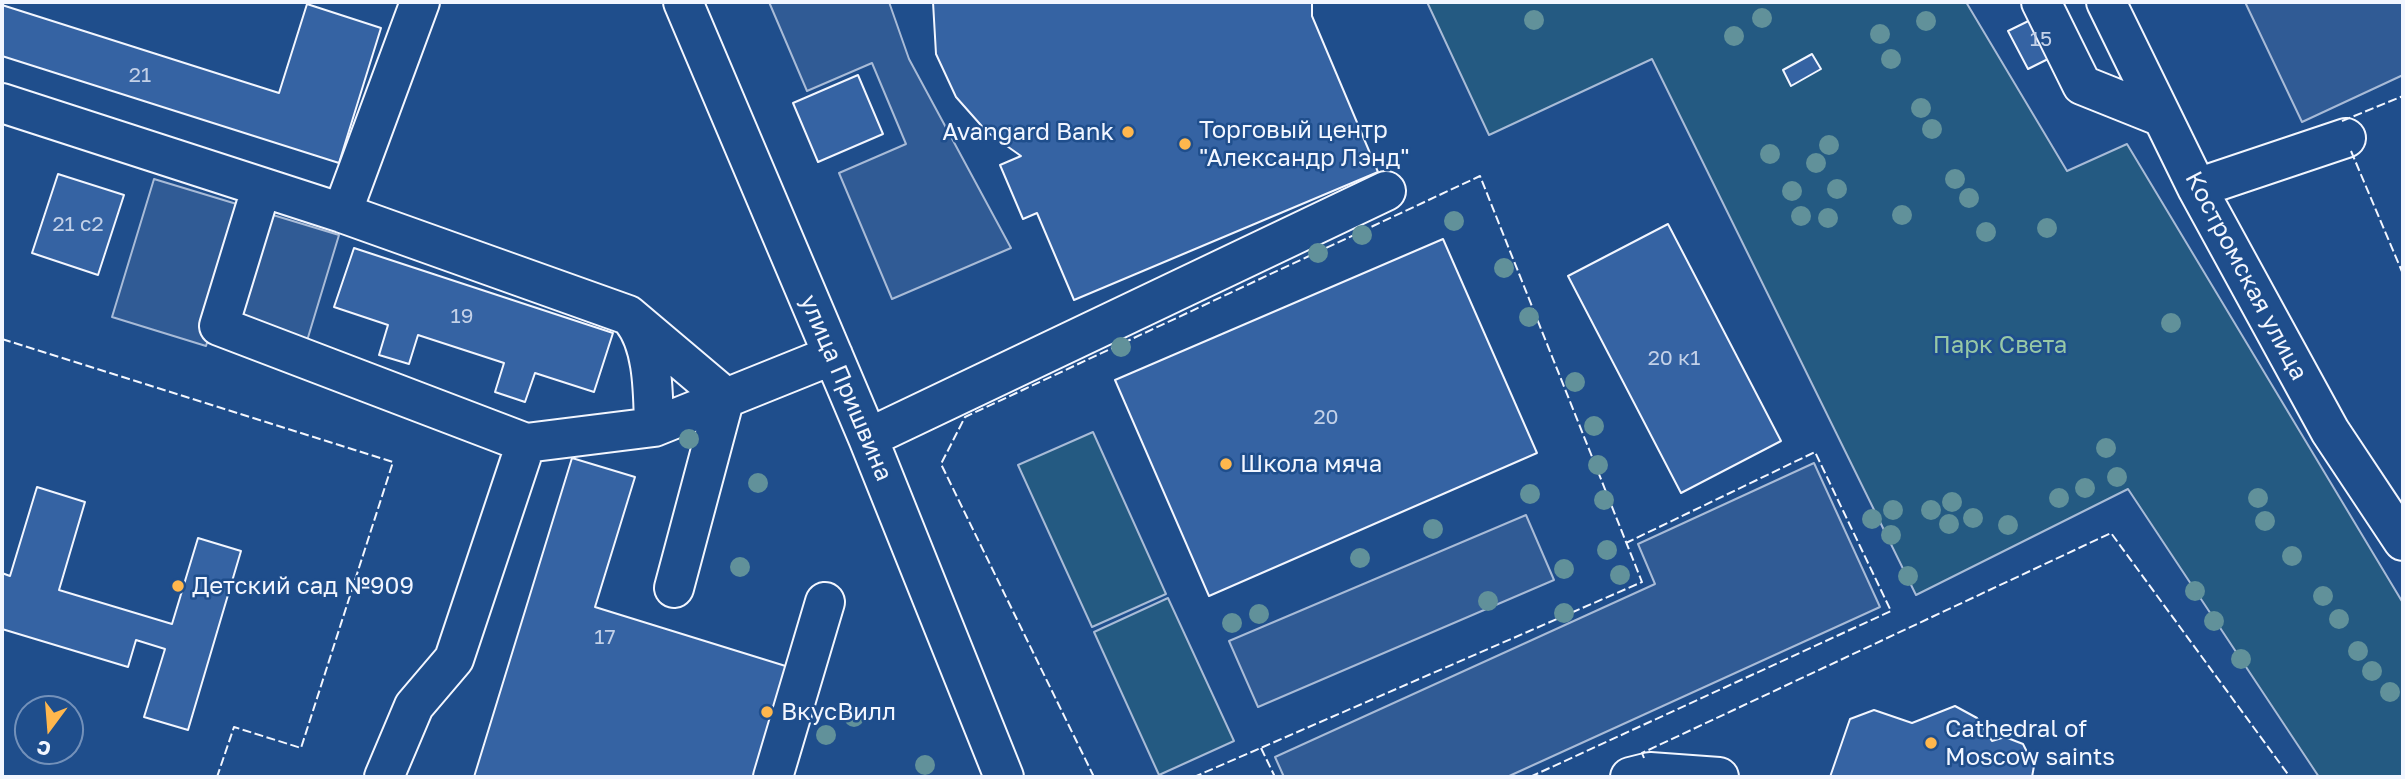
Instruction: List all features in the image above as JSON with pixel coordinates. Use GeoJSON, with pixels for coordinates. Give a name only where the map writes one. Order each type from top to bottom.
{"type":"FeatureCollection","features":[{"type":"Feature","properties":{"kind":"street","name":"улица Пришвина"},"geometry":{"type":"LineString","coordinates":[[683,2],[868,438],[1004,777]]}},
{"type":"Feature","properties":{"kind":"street"},"geometry":{"type":"LineString","coordinates":[[2041,2],[2082,85],[2162,117]]}},
{"type":"Feature","properties":{"kind":"street","name":"Костромская улица"},"geometry":{"type":"LineString","coordinates":[[2106,2],[2197,188],[2330,431],[2403,541]]}},
{"type":"Feature","properties":{"kind":"street"},"geometry":{"type":"LineString","coordinates":[[342,213],[416,3]]}},
{"type":"Feature","properties":{"kind":"street"},"geometry":{"type":"LineString","coordinates":[[2,103],[342,213],[628,315],[725,397]]}},
{"type":"Feature","properties":{"kind":"street"},"geometry":{"type":"LineString","coordinates":[[2197,188],[2346,138]]}},
{"type":"Feature","properties":{"kind":"street"},"geometry":{"type":"LineString","coordinates":[[261,189],[219,326],[526,443],[654,427],[833,355]]}},
{"type":"Feature","properties":{"kind":"street"},"geometry":{"type":"LineString","coordinates":[[868,438],[1386,191]]}},
{"type":"Feature","properties":{"kind":"street"},"geometry":{"type":"LineString","coordinates":[[628,315],[640,329],[653,386],[654,427]]}},
{"type":"Feature","properties":{"kind":"street"},"geometry":{"type":"LineString","coordinates":[[674,588],[725,397]]}},
{"type":"Feature","properties":{"kind":"street"},"geometry":{"type":"LineString","coordinates":[[384,777],[414,706],[454,659],[526,443]]}},
{"type":"Feature","properties":{"kind":"street"},"geometry":{"type":"LineString","coordinates":[[773,777],[825,601]]}},
{"type":"Feature","properties":{"kind":"street"},"geometry":{"type":"LineString","coordinates":[[1630,777],[1650,772],[1719,777]]}},
{"type":"Feature","properties":{"kind":"green space","name":"Парк Света"},"geometry":{"type":"Polygon","coordinates":[[[1427,2],[1966,2],[2067,171],[2127,144],[2403,603],[2403,777],[2319,777],[2128,489],[1916,595],[1652,59],[1489,135],[1427,2]]]}},
{"type":"Feature","properties":{"kind":"green space"},"geometry":{"type":"Polygon","coordinates":[[[1093,432],[1166,594],[1092,627],[1018,465],[1093,432]]]}},
{"type":"Feature","properties":{"kind":"green space"},"geometry":{"type":"Polygon","coordinates":[[[1168,598],[1234,741],[1159,775],[1094,632],[1168,598]]]}},
{"type":"Feature","properties":{"kind":"shaded area"},"geometry":{"type":"Polygon","coordinates":[[[769,2],[889,2],[909,59],[1011,248],[892,299],[839,173],[906,144],[872,63],[807,91],[769,2]]]}},
{"type":"Feature","properties":{"kind":"shaded area"},"geometry":{"type":"Polygon","coordinates":[[[2245,2],[2403,2],[2403,75],[2302,122],[2245,2]]]}},
{"type":"Feature","properties":{"kind":"shaded area"},"geometry":{"type":"Polygon","coordinates":[[[154,179],[339,235],[303,354],[212,327],[206,346],[112,317],[154,179]]]}},
{"type":"Feature","properties":{"kind":"shaded area"},"geometry":{"type":"Polygon","coordinates":[[[1814,463],[1880,607],[1507,777],[1284,777],[1275,757],[1655,584],[1638,544],[1814,463]]]}},
{"type":"Feature","properties":{"kind":"shaded area"},"geometry":{"type":"Polygon","coordinates":[[[1526,515],[1554,580],[1258,707],[1229,641],[1526,515]]]}},
{"type":"Feature","properties":{"kind":"building","name":"Торговый центр \"Александр Лэнд\""},"geometry":{"type":"Polygon","coordinates":[[[933,2],[1312,2],[1312,16],[1378,172],[1074,300],[1037,213],[1023,219],[1000,165],[1021,156],[987,132],[956,97],[936,54],[933,2]]]}},
{"type":"Feature","properties":{"kind":"building"},"geometry":{"type":"Polygon","coordinates":[[[307,4],[381,28],[339,163],[2,56],[2,5],[279,93],[307,4]]]}},
{"type":"Feature","properties":{"kind":"building"},"geometry":{"type":"Polygon","coordinates":[[[2055,8],[2074,46],[2028,69],[2008,31],[2055,8]]]}},
{"type":"Feature","properties":{"kind":"building"},"geometry":{"type":"Polygon","coordinates":[[[1812,54],[1821,69],[1791,86],[1783,70],[1812,54]]]}},
{"type":"Feature","properties":{"kind":"building"},"geometry":{"type":"Polygon","coordinates":[[[858,75],[883,134],[818,162],[793,103],[858,75]]]}},
{"type":"Feature","properties":{"kind":"building"},"geometry":{"type":"Polygon","coordinates":[[[58,174],[124,195],[98,275],[32,253],[58,174]]]}},
{"type":"Feature","properties":{"kind":"building"},"geometry":{"type":"Polygon","coordinates":[[[1668,224],[1781,441],[1681,493],[1568,276],[1668,224]]]}},
{"type":"Feature","properties":{"kind":"building"},"geometry":{"type":"Polygon","coordinates":[[[1443,239],[1537,453],[1209,596],[1115,380],[1443,239]]]}},
{"type":"Feature","properties":{"kind":"building"},"geometry":{"type":"Polygon","coordinates":[[[354,248],[613,333],[594,392],[535,373],[525,402],[495,392],[504,363],[418,335],[409,364],[379,355],[388,325],[334,307],[354,248]]]}},
{"type":"Feature","properties":{"kind":"building"},"geometry":{"type":"Polygon","coordinates":[[[572,458],[635,477],[595,607],[792,668],[759,777],[474,777],[572,458]]]}},
{"type":"Feature","properties":{"kind":"building"},"geometry":{"type":"Polygon","coordinates":[[[37,487],[85,502],[59,590],[172,624],[198,538],[241,551],[188,730],[144,717],[165,649],[136,640],[128,667],[2,629],[2,573],[10,576],[37,487]]]}},
{"type":"Feature","properties":{"kind":"building","name":"Cathedral of Moscow saints"},"geometry":{"type":"Polygon","coordinates":[[[1955,706],[1977,718],[1992,741],[2005,737],[2023,744],[2034,766],[2032,777],[1830,777],[1850,719],[1874,710],[1912,723],[1955,706]]]}},
{"type":"Feature","properties":{"kind":"fence"},"geometry":{"type":"LineString","coordinates":[[2342,121],[2403,96]]}},
{"type":"Feature","properties":{"kind":"fence"},"geometry":{"type":"LineString","coordinates":[[2351,151],[2403,274]]}},
{"type":"Feature","properties":{"kind":"fence"},"geometry":{"type":"LineString","coordinates":[[1094,777],[941,464],[965,417],[1480,176],[1642,582],[1194,777]]}},
{"type":"Feature","properties":{"kind":"fence"},"geometry":{"type":"LineString","coordinates":[[2,339],[393,462],[301,748],[234,727],[217,777]]}},
{"type":"Feature","properties":{"kind":"fence"},"geometry":{"type":"LineString","coordinates":[[1530,777],[1891,611],[1815,452],[1626,543]]}},
{"type":"Feature","properties":{"kind":"fence"},"geometry":{"type":"LineString","coordinates":[[1644,758],[1642,753],[2111,533],[2290,777]]}},
{"type":"Feature","properties":{"kind":"fence"},"geometry":{"type":"LineString","coordinates":[[1261,748],[1275,777]]}},
{"type":"Feature","properties":{"kind":"fence"},"geometry":{"type":"LineString","coordinates":[[2,776],[7,777]]}},
{"type":"Feature","properties":{"kind":"place","name":"Avangard Bank"},"geometry":{"type":"Point","coordinates":[1128,132]}},
{"type":"Feature","properties":{"kind":"place","name":"Торговый центр \"Александр Лэнд\""},"geometry":{"type":"Point","coordinates":[1185,144]}},
{"type":"Feature","properties":{"kind":"place","name":"Школа мяча"},"geometry":{"type":"Point","coordinates":[1226,464]}},
{"type":"Feature","properties":{"kind":"place","name":"Детский сад №909"},"geometry":{"type":"Point","coordinates":[178,586]}},
{"type":"Feature","properties":{"kind":"place","name":"ВкусВилл"},"geometry":{"type":"Point","coordinates":[767,712]}},
{"type":"Feature","properties":{"kind":"place","name":"Cathedral of Moscow saints"},"geometry":{"type":"Point","coordinates":[1931,743]}}]}
